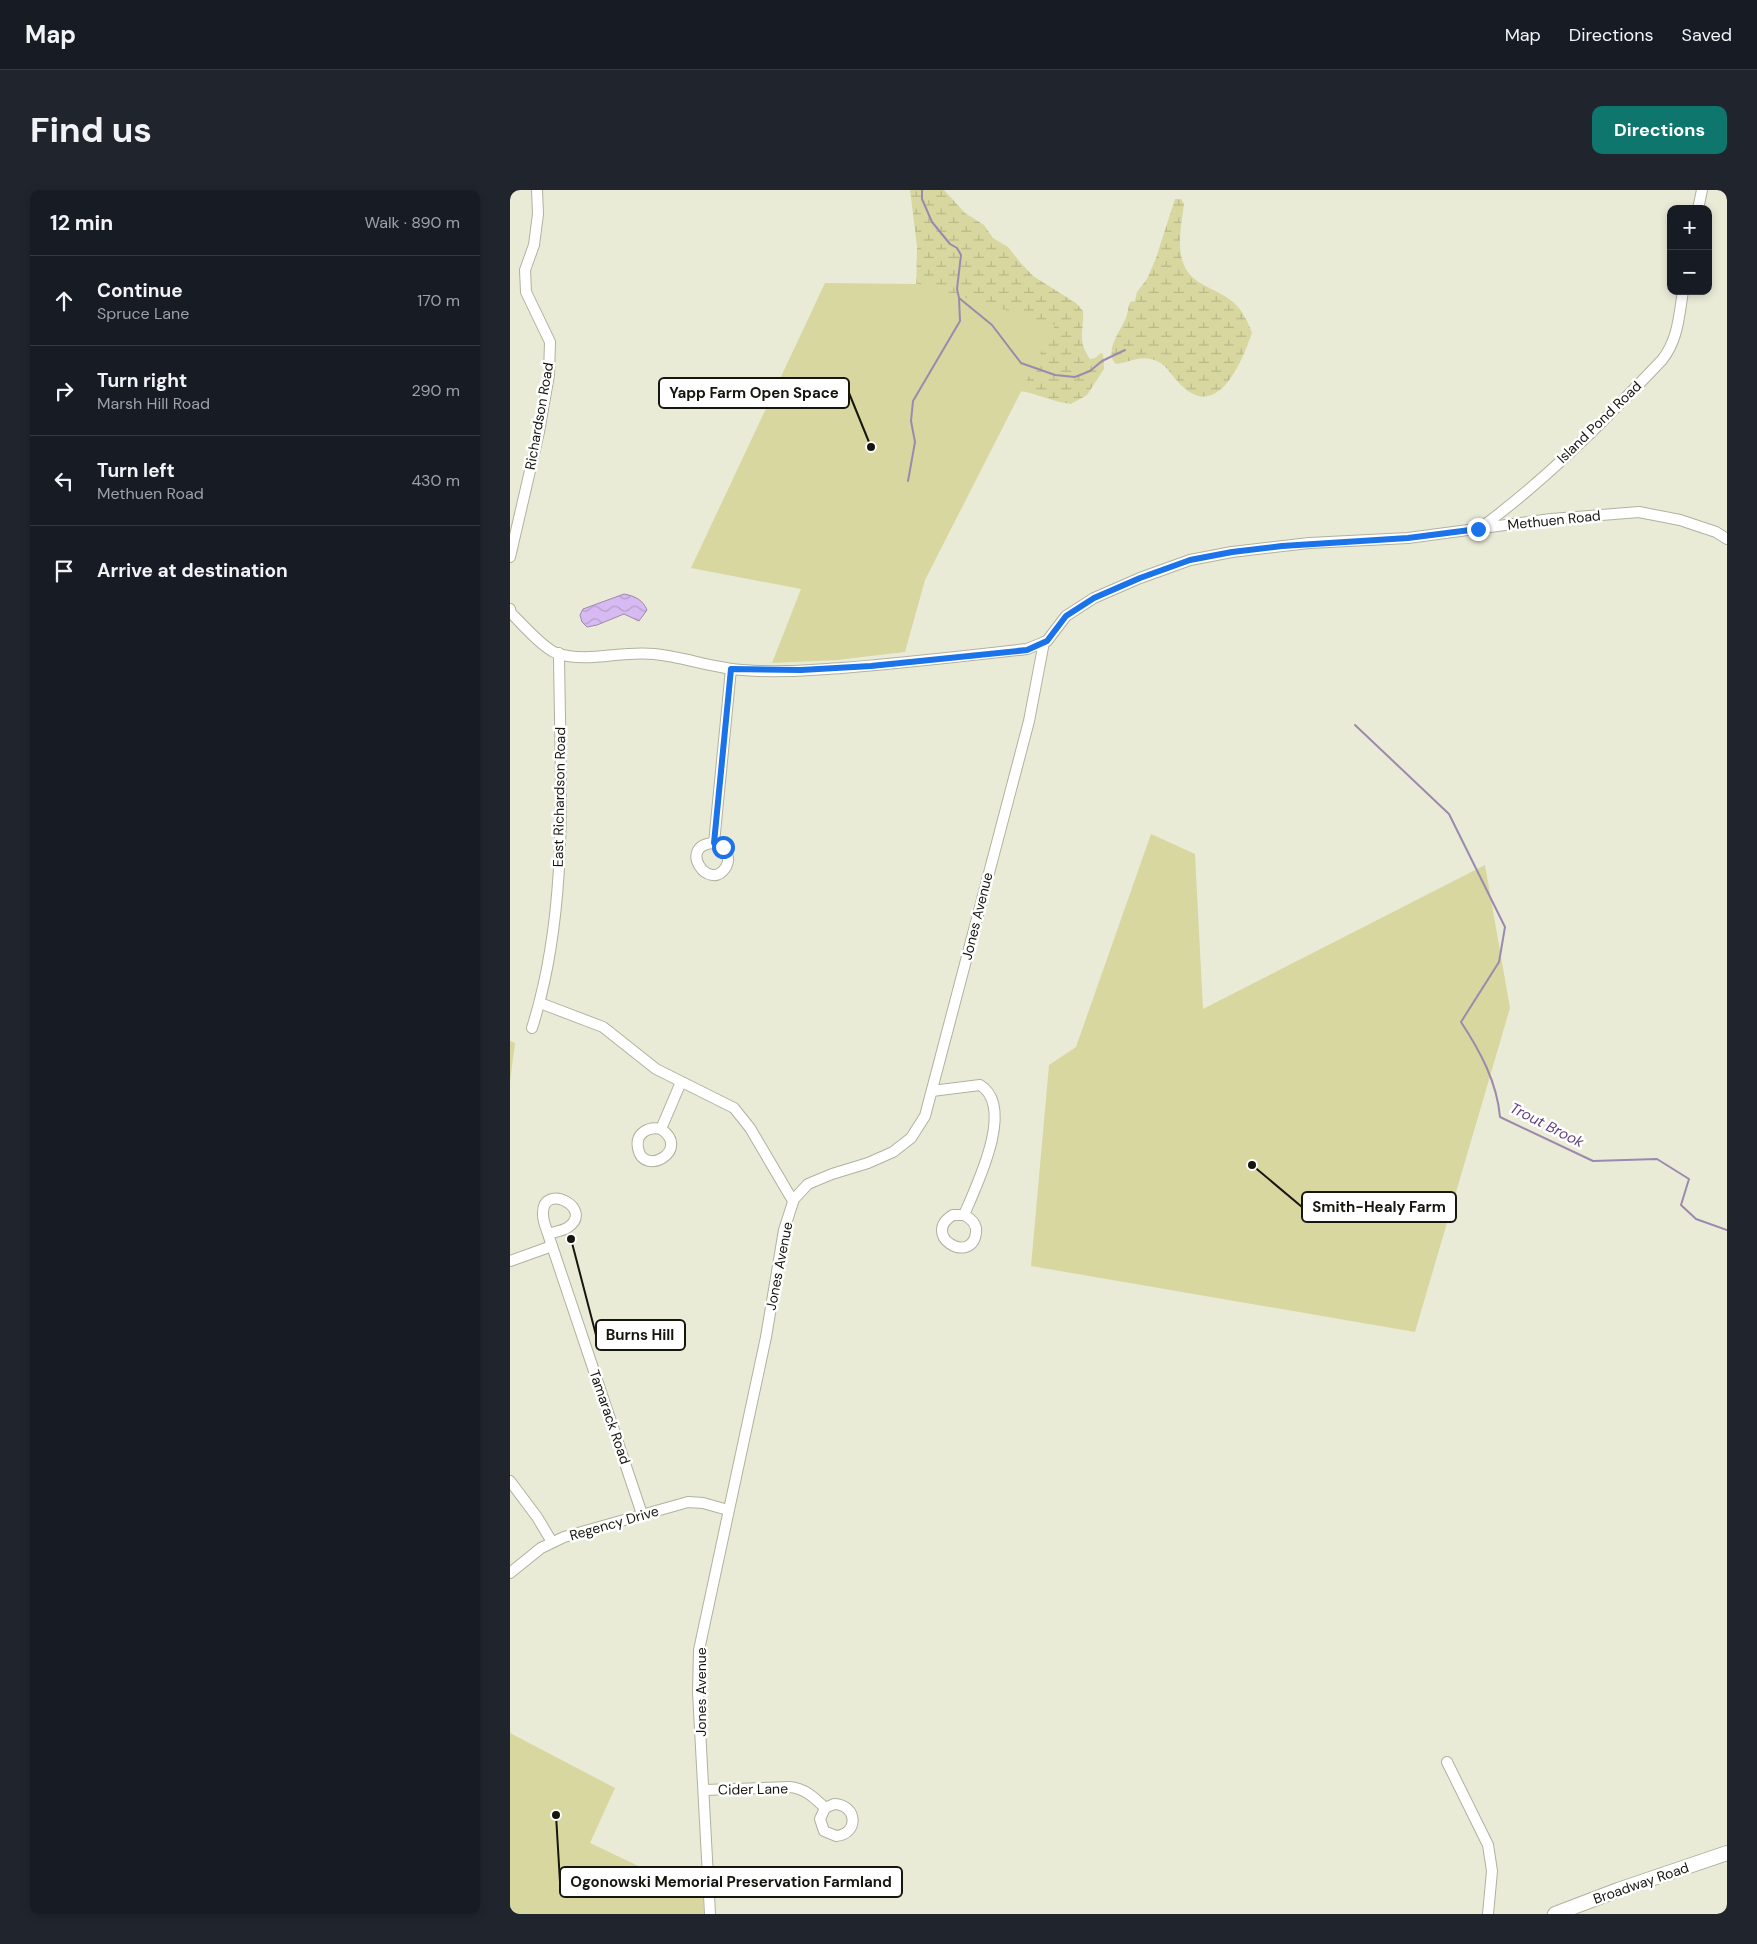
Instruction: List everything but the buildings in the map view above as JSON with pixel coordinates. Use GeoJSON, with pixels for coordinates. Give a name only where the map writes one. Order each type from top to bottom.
{"type":"FeatureCollection","features":[{"type":"Feature","properties":{"kind":"main road","name":"Broadway Road"},"geometry":{"type":"LineString","coordinates":[[1555,1914],[1618,1890],[1727,1853]]}},
{"type":"Feature","properties":{"kind":"street","name":"Richardson Road"},"geometry":{"type":"LineString","coordinates":[[510,556],[549,375],[550,342],[526,292],[525,270],[534,245],[538,214],[537,190]]}},
{"type":"Feature","properties":{"kind":"street"},"geometry":{"type":"LineString","coordinates":[[1699,205],[1702,190]]}},
{"type":"Feature","properties":{"kind":"street","name":"Island Pond Road"},"geometry":{"type":"LineString","coordinates":[[1478,529],[1502,512],[1576,445],[1662,360],[1675,338],[1682,295]]}},
{"type":"Feature","properties":{"kind":"street","name":"Methuen Road"},"geometry":{"type":"LineString","coordinates":[[1044,642],[1047,641],[1066,616],[1094,598],[1140,578],[1190,560],[1232,552],[1309,544],[1408,538],[1551,519],[1639,512],[1680,520],[1716,532],[1727,539]]}},
{"type":"Feature","properties":{"kind":"street"},"geometry":{"type":"LineString","coordinates":[[510,609],[511,613],[531,634],[553,652],[572,658],[639,653],[654,654],[731,669],[801,670],[871,666],[1027,650],[1044,642]]}},
{"type":"Feature","properties":{"kind":"street","name":"Jones Avenue"},"geometry":{"type":"LineString","coordinates":[[710,1914],[698,1692],[699,1650],[766,1337],[784,1230],[793,1201],[808,1184],[893,1152],[911,1138],[925,1116],[1029,721],[1044,642]]}},
{"type":"Feature","properties":{"kind":"street","name":"East Richardson Road"},"geometry":{"type":"LineString","coordinates":[[532,1028],[540,1003],[551,948],[561,835],[558,653]]}},
{"type":"Feature","properties":{"kind":"street"},"geometry":{"type":"LineString","coordinates":[[714,843],[731,669]]}},
{"type":"Feature","properties":{"kind":"street"},"geometry":{"type":"LineString","coordinates":[[540,1003],[603,1027],[614,1034],[646,1062],[728,1104],[740,1114],[750,1128],[793,1201]]}},
{"type":"Feature","properties":{"kind":"street"},"geometry":{"type":"LineString","coordinates":[[661,1129],[682,1082]]}},
{"type":"Feature","properties":{"kind":"street"},"geometry":{"type":"LineString","coordinates":[[932,1091],[980,1085],[986,1088],[994,1101],[993,1129],[989,1156],[964,1215]]}},
{"type":"Feature","properties":{"kind":"street","name":"Tamarack Road"},"geometry":{"type":"LineString","coordinates":[[548,1234],[642,1514]]}},
{"type":"Feature","properties":{"kind":"street"},"geometry":{"type":"LineString","coordinates":[[510,1261],[552,1246]]}},
{"type":"Feature","properties":{"kind":"street"},"geometry":{"type":"LineString","coordinates":[[510,1481],[537,1517],[552,1542]]}},
{"type":"Feature","properties":{"kind":"street","name":"Regency Drive"},"geometry":{"type":"LineString","coordinates":[[510,1573],[531,1555],[552,1542],[576,1533],[688,1502],[703,1503],[728,1510]]}},
{"type":"Feature","properties":{"kind":"street"},"geometry":{"type":"LineString","coordinates":[[1447,1762],[1488,1845],[1492,1871],[1488,1914]]}},
{"type":"Feature","properties":{"kind":"street","name":"Cider Lane"},"geometry":{"type":"LineString","coordinates":[[704,1790],[794,1787],[810,1794],[825,1808]]}},
{"type":"Feature","properties":{"kind":"green space"},"geometry":{"type":"Polygon","coordinates":[[[910,190],[944,190],[965,213],[984,225],[993,238],[1008,247],[1033,276],[1076,303],[1083,311],[1082,341],[1086,353],[1090,359],[1095,358],[1101,353],[1103,354],[1104,369],[1087,395],[1071,404],[1027,392],[1011,390],[916,298],[917,246],[910,190]]]}},
{"type":"Feature","properties":{"kind":"green space"},"geometry":{"type":"Polygon","coordinates":[[[1175,199],[1181,199],[1184,204],[1180,243],[1184,266],[1195,280],[1226,297],[1237,306],[1252,333],[1235,372],[1227,383],[1217,392],[1206,396],[1194,395],[1181,385],[1164,365],[1157,361],[1141,358],[1116,364],[1112,359],[1111,353],[1114,341],[1126,318],[1130,302],[1135,301],[1137,292],[1147,279],[1156,258],[1175,199]]]}},
{"type":"Feature","properties":{"kind":"green space"},"geometry":{"type":"Polygon","coordinates":[[[825,283],[919,284],[1055,325],[925,580],[905,652],[837,660],[772,663],[801,589],[691,568],[825,283]]]}},
{"type":"Feature","properties":{"kind":"green space"},"geometry":{"type":"Polygon","coordinates":[[[1151,834],[1195,854],[1203,1009],[1485,865],[1510,1008],[1415,1332],[1031,1266],[1049,1065],[1076,1047],[1151,834]]]}},
{"type":"Feature","properties":{"kind":"green space"},"geometry":{"type":"Polygon","coordinates":[[[510,1041],[515,1043],[510,1082],[510,1041]]]}},
{"type":"Feature","properties":{"kind":"green space"},"geometry":{"type":"Polygon","coordinates":[[[510,1733],[615,1788],[590,1843],[691,1891],[697,1891],[702,1885],[704,1914],[510,1914],[510,1733]]]}},
{"type":"Feature","properties":{"kind":"water"},"geometry":{"type":"Polygon","coordinates":[[[624,594],[638,599],[647,610],[639,621],[624,614],[587,627],[582,622],[580,615],[583,609],[624,594]]]}},
{"type":"Feature","properties":{"kind":"waterway"},"geometry":{"type":"LineString","coordinates":[[908,481],[915,442],[911,421],[913,401],[960,321],[957,289],[961,255],[957,248],[950,244],[932,222],[922,199],[922,190]]}},
{"type":"Feature","properties":{"kind":"waterway"},"geometry":{"type":"LineString","coordinates":[[959,298],[992,325],[1021,363],[1055,375],[1075,377],[1090,371],[1102,361],[1125,350]]}},
{"type":"Feature","properties":{"kind":"waterway","name":"Trout Brook"},"geometry":{"type":"LineString","coordinates":[[1355,725],[1449,814],[1505,927],[1499,962],[1461,1022],[1475,1044],[1491,1079],[1500,1117],[1593,1161],[1657,1159],[1689,1179],[1681,1205],[1696,1219],[1727,1230]]}},
{"type":"Feature","properties":{"kind":"place","name":"Yapp Farm Open Space"},"geometry":{"type":"Point","coordinates":[871,447]}},
{"type":"Feature","properties":{"kind":"place","name":"Smith-Healy Farm"},"geometry":{"type":"Point","coordinates":[1252,1165]}},
{"type":"Feature","properties":{"kind":"place","name":"Burns Hill"},"geometry":{"type":"Point","coordinates":[571,1239]}},
{"type":"Feature","properties":{"kind":"place","name":"Ogonowski Memorial Preservation Farmland"},"geometry":{"type":"Point","coordinates":[556,1815]}},
{"type":"Feature","properties":{"kind":"route"},"geometry":{"type":"LineString","coordinates":[[723,847],[714,843],[731,669],[801,670],[871,666],[1027,650],[1047,641],[1066,616],[1094,598],[1140,578],[1190,560],[1232,552],[1282,546],[1408,538],[1478,529]]}}]}
